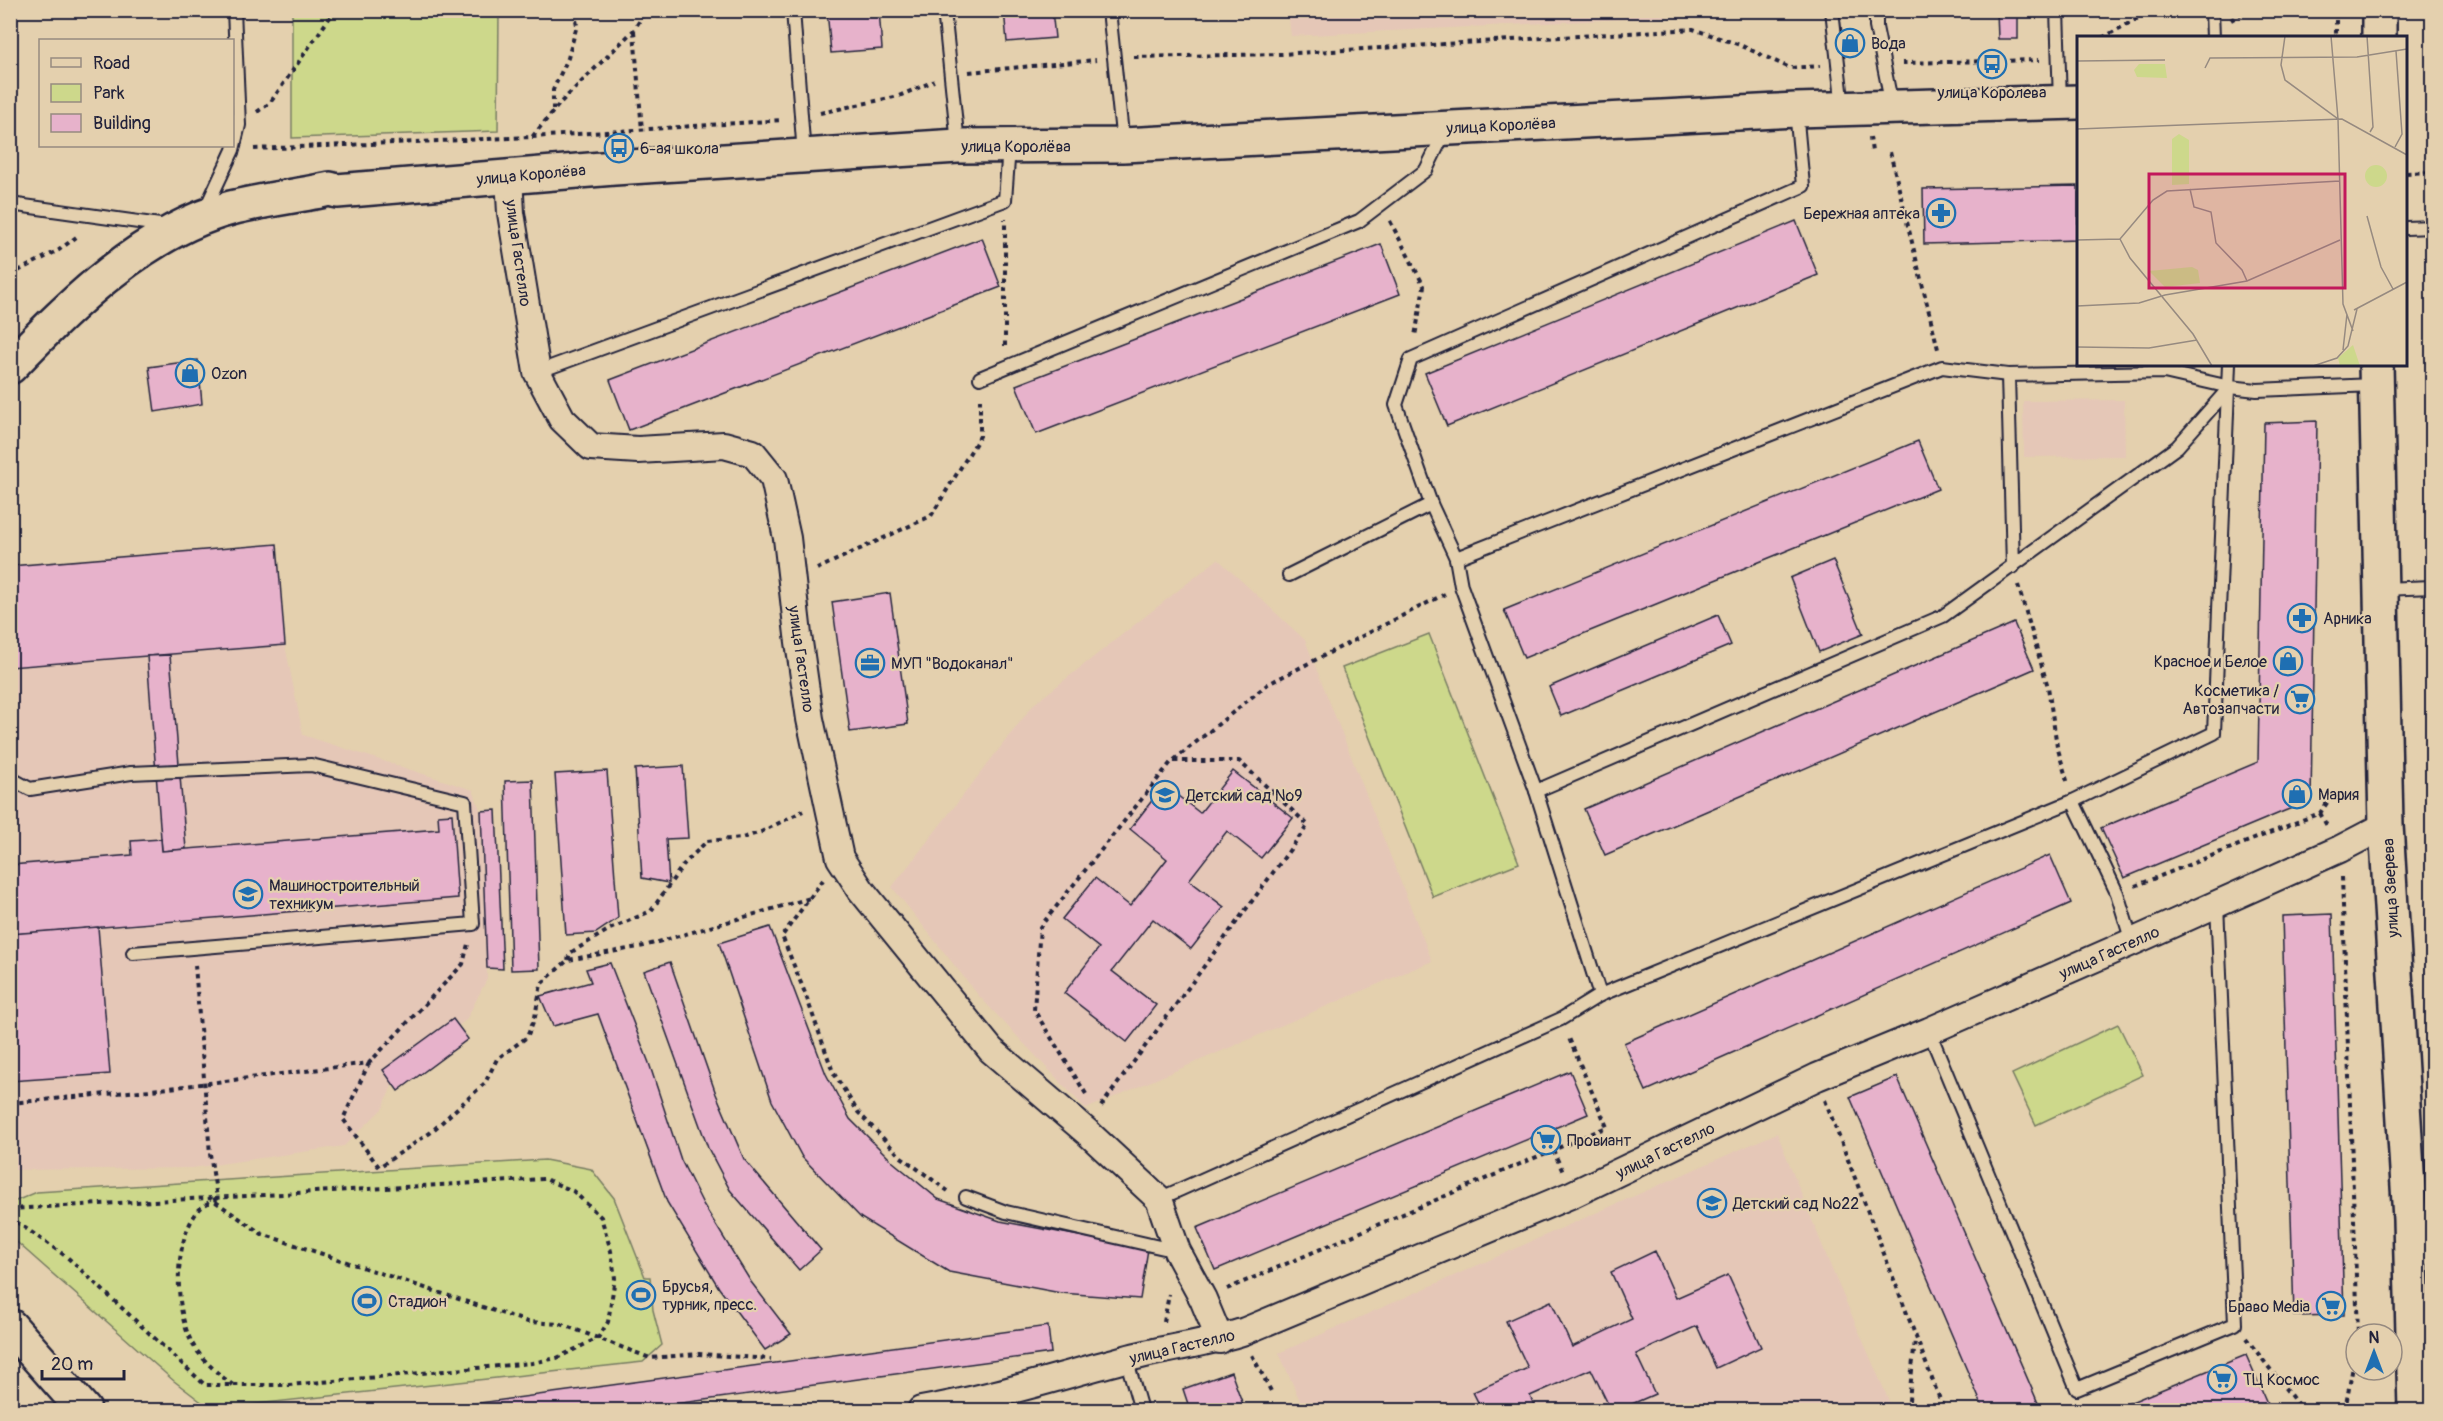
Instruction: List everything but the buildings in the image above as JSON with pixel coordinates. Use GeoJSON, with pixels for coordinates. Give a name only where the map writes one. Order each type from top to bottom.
{"type":"FeatureCollection","features":[{"type":"Feature","properties":{"kind":"main road"},"geometry":{"type":"LineString","coordinates":[[2379,10],[2379,36]]}},
{"type":"Feature","properties":{"kind":"main road","name":"улица Королёва"},"geometry":{"type":"LineString","coordinates":[[10,367],[51,324],[121,264],[191,224],[230,208],[330,189],[337,191],[509,176],[958,146],[1123,145],[1796,110],[2069,103]]}},
{"type":"Feature","properties":{"kind":"main road","name":"улица Зверева"},"geometry":{"type":"LineString","coordinates":[[2376,375],[2386,825],[2410,1220],[2415,1410]]}},
{"type":"Feature","properties":{"kind":"main road"},"geometry":{"type":"LineString","coordinates":[[10,1326],[84,1410]]}},
{"type":"Feature","properties":{"kind":"street","name":"улица Гастелло"},"geometry":{"type":"LineString","coordinates":[[509,176],[511,213],[537,372],[562,419],[591,447],[638,450],[724,445],[753,453],[774,479],[787,538],[810,719],[840,858],[861,890],[991,1050],[1087,1132],[1159,1199]]}},
{"type":"Feature","properties":{"kind":"street","name":"улица Гастелло"},"geometry":{"type":"LineString","coordinates":[[921,1410],[971,1406],[1126,1358],[1220,1340],[1573,1194],[1816,1077],[2132,942],[2340,849],[2386,825]]}},
{"type":"Feature","properties":{"kind":"street"},"geometry":{"type":"LineString","coordinates":[[1159,1199],[1177,1251],[1203,1299],[1220,1340]]}},
{"type":"Feature","properties":{"kind":"lane"},"geometry":{"type":"LineString","coordinates":[[234,10],[239,124],[234,146]]}},
{"type":"Feature","properties":{"kind":"lane"},"geometry":{"type":"LineString","coordinates":[[793,10],[804,155]]}},
{"type":"Feature","properties":{"kind":"lane"},"geometry":{"type":"LineString","coordinates":[[944,10],[958,146]]}},
{"type":"Feature","properties":{"kind":"lane"},"geometry":{"type":"LineString","coordinates":[[1109,10],[1123,145]]}},
{"type":"Feature","properties":{"kind":"lane"},"geometry":{"type":"LineString","coordinates":[[1832,10],[1843,110]]}},
{"type":"Feature","properties":{"kind":"lane"},"geometry":{"type":"LineString","coordinates":[[1876,10],[1876,27],[1892,107]]}},
{"type":"Feature","properties":{"kind":"lane"},"geometry":{"type":"LineString","coordinates":[[2057,10],[2059,60],[2069,103]]}},
{"type":"Feature","properties":{"kind":"lane"},"geometry":{"type":"LineString","coordinates":[[2212,10],[2213,35]]}},
{"type":"Feature","properties":{"kind":"lane"},"geometry":{"type":"LineString","coordinates":[[1600,995],[1536,791],[1461,586],[1456,558],[1431,504],[1396,405],[1411,359],[1803,186],[1796,110]]}},
{"type":"Feature","properties":{"kind":"lane"},"geometry":{"type":"LineString","coordinates":[[980,378],[1359,221],[1426,170],[1446,128]]}},
{"type":"Feature","properties":{"kind":"lane"},"geometry":{"type":"LineString","coordinates":[[537,372],[1005,200],[1009,146]]}},
{"type":"Feature","properties":{"kind":"lane"},"geometry":{"type":"LineString","coordinates":[[10,204],[102,217],[191,224],[234,147]]}},
{"type":"Feature","properties":{"kind":"lane"},"geometry":{"type":"LineString","coordinates":[[2407,228],[2433,227]]}},
{"type":"Feature","properties":{"kind":"lane"},"geometry":{"type":"LineString","coordinates":[[1159,1199],[1561,1019],[1600,995],[2073,801],[2214,733],[2229,366]]}},
{"type":"Feature","properties":{"kind":"lane"},"geometry":{"type":"LineString","coordinates":[[1456,558],[1942,367],[2008,375],[2164,372],[2230,387],[2257,390],[2376,375]]}},
{"type":"Feature","properties":{"kind":"lane"},"geometry":{"type":"LineString","coordinates":[[2008,375],[2013,567]]}},
{"type":"Feature","properties":{"kind":"lane"},"geometry":{"type":"LineString","coordinates":[[1536,791],[1943,616],[2177,447],[2230,387]]}},
{"type":"Feature","properties":{"kind":"lane"},"geometry":{"type":"LineString","coordinates":[[1289,576],[1431,504]]}},
{"type":"Feature","properties":{"kind":"lane"},"geometry":{"type":"LineString","coordinates":[[2380,589],[2433,587]]}},
{"type":"Feature","properties":{"kind":"lane"},"geometry":{"type":"LineString","coordinates":[[10,778],[30,789],[131,773],[311,765],[465,802],[473,924],[133,953]]}},
{"type":"Feature","properties":{"kind":"lane"},"geometry":{"type":"LineString","coordinates":[[2073,801],[2117,893],[2132,942]]}},
{"type":"Feature","properties":{"kind":"lane"},"geometry":{"type":"LineString","coordinates":[[1929,1030],[2077,1389],[2235,1324],[2217,904]]}},
{"type":"Feature","properties":{"kind":"lane"},"geometry":{"type":"LineString","coordinates":[[966,1197],[1006,1212],[1177,1251]]}},
{"type":"Feature","properties":{"kind":"lane"},"geometry":{"type":"LineString","coordinates":[[1126,1358],[1141,1410]]}},
{"type":"Feature","properties":{"kind":"path"},"geometry":{"type":"LineString","coordinates":[[239,124],[270,103],[335,10]]}},
{"type":"Feature","properties":{"kind":"path"},"geometry":{"type":"LineString","coordinates":[[553,112],[553,90],[568,58],[577,25],[574,10]]}},
{"type":"Feature","properties":{"kind":"path"},"geometry":{"type":"LineString","coordinates":[[532,137],[553,112],[634,30],[646,10]]}},
{"type":"Feature","properties":{"kind":"path"},"geometry":{"type":"LineString","coordinates":[[2106,36],[2153,10]]}},
{"type":"Feature","properties":{"kind":"path"},"geometry":{"type":"LineString","coordinates":[[2213,35],[2241,14],[2356,10]]}},
{"type":"Feature","properties":{"kind":"path"},"geometry":{"type":"LineString","coordinates":[[2336,11],[2336,36]]}},
{"type":"Feature","properties":{"kind":"path"},"geometry":{"type":"LineString","coordinates":[[244,150],[532,137],[801,119],[899,96],[951,74],[1114,58],[1281,54],[1693,29],[1740,45],[1790,68]]}},
{"type":"Feature","properties":{"kind":"path"},"geometry":{"type":"LineString","coordinates":[[634,30],[642,140]]}},
{"type":"Feature","properties":{"kind":"path"},"geometry":{"type":"LineString","coordinates":[[1884,64],[2059,60]]}},
{"type":"Feature","properties":{"kind":"path"},"geometry":{"type":"LineString","coordinates":[[1869,130],[1872,152]]}},
{"type":"Feature","properties":{"kind":"path"},"geometry":{"type":"LineString","coordinates":[[1890,152],[1942,367]]}},
{"type":"Feature","properties":{"kind":"path"},"geometry":{"type":"LineString","coordinates":[[2407,173],[2433,172]]}},
{"type":"Feature","properties":{"kind":"path"},"geometry":{"type":"LineString","coordinates":[[792,581],[931,516],[980,436],[980,378],[1005,348],[1005,200]]}},
{"type":"Feature","properties":{"kind":"path"},"geometry":{"type":"LineString","coordinates":[[1381,205],[1424,286],[1411,359]]}},
{"type":"Feature","properties":{"kind":"path"},"geometry":{"type":"LineString","coordinates":[[10,275],[59,250],[102,217]]}},
{"type":"Feature","properties":{"kind":"path"},"geometry":{"type":"LineString","coordinates":[[2013,567],[2048,687],[2057,746],[2073,801]]}},
{"type":"Feature","properties":{"kind":"path"},"geometry":{"type":"LineString","coordinates":[[1172,761],[1239,761],[1308,825],[1097,1112],[1034,1010],[1040,927],[1172,761],[1268,684],[1461,586]]}},
{"type":"Feature","properties":{"kind":"path"},"geometry":{"type":"LineString","coordinates":[[568,960],[570,953],[586,943],[610,929],[651,911],[683,865],[707,841],[742,838],[761,832],[827,799]]}},
{"type":"Feature","properties":{"kind":"path"},"geometry":{"type":"LineString","coordinates":[[2117,893],[2320,813],[2328,800]]}},
{"type":"Feature","properties":{"kind":"path"},"geometry":{"type":"LineString","coordinates":[[2340,849],[2358,1322]]}},
{"type":"Feature","properties":{"kind":"path"},"geometry":{"type":"LineString","coordinates":[[840,858],[782,936],[806,993],[833,1072],[858,1112],[900,1156],[946,1190]]}},
{"type":"Feature","properties":{"kind":"path"},"geometry":{"type":"LineString","coordinates":[[473,924],[464,964],[369,1063],[343,1119],[380,1167],[430,1133],[485,1083],[497,1059],[526,1037],[534,1017],[541,984],[568,960],[644,946],[810,898]]}},
{"type":"Feature","properties":{"kind":"path"},"geometry":{"type":"LineString","coordinates":[[193,948],[213,1199]]}},
{"type":"Feature","properties":{"kind":"path"},"geometry":{"type":"LineString","coordinates":[[1203,1299],[1607,1127],[1561,1019]]}},
{"type":"Feature","properties":{"kind":"path"},"geometry":{"type":"LineString","coordinates":[[10,1103],[369,1063]]}},
{"type":"Feature","properties":{"kind":"path"},"geometry":{"type":"LineString","coordinates":[[1816,1077],[1944,1410]]}},
{"type":"Feature","properties":{"kind":"path"},"geometry":{"type":"LineString","coordinates":[[10,1209],[545,1179],[573,1191],[601,1217],[611,1251],[615,1278],[608,1322],[598,1338],[557,1358],[532,1363],[289,1385],[206,1384],[67,1257],[10,1215]]}},
{"type":"Feature","properties":{"kind":"path"},"geometry":{"type":"LineString","coordinates":[[213,1199],[262,1234],[528,1322],[561,1324],[650,1358],[699,1354],[771,1359]]}},
{"type":"Feature","properties":{"kind":"path"},"geometry":{"type":"LineString","coordinates":[[213,1199],[200,1209],[186,1232],[179,1268],[180,1308],[192,1342],[208,1364],[235,1386]]}},
{"type":"Feature","properties":{"kind":"path"},"geometry":{"type":"LineString","coordinates":[[1160,1350],[1177,1251]]}},
{"type":"Feature","properties":{"kind":"path"},"geometry":{"type":"LineString","coordinates":[[2235,1324],[2302,1410]]}},
{"type":"Feature","properties":{"kind":"path"},"geometry":{"type":"LineString","coordinates":[[1908,1410],[1916,1337]]}},
{"type":"Feature","properties":{"kind":"path"},"geometry":{"type":"LineString","coordinates":[[1252,1356],[1272,1393]]}},
{"type":"Feature","properties":{"kind":"path"},"geometry":{"type":"LineString","coordinates":[[2345,1410],[2350,1382]]}},
{"type":"Feature","properties":{"kind":"shaded area"},"geometry":{"type":"Polygon","coordinates":[[[1664,10],[1665,17],[1291,36],[1288,11],[1664,10]]]}},
{"type":"Feature","properties":{"kind":"shaded area"},"geometry":{"type":"Polygon","coordinates":[[[2124,400],[2125,456],[2024,457],[2023,401],[2124,400]]]}},
{"type":"Feature","properties":{"kind":"shaded area","name":"Машиностроительный техникум"},"geometry":{"type":"Polygon","coordinates":[[[277,544],[285,645],[303,735],[473,790],[484,821],[487,979],[466,1020],[397,1073],[383,1108],[344,1146],[192,1168],[11,1170],[11,566],[277,544]]]}},
{"type":"Feature","properties":{"kind":"shaded area","name":"Детский сад №9"},"geometry":{"type":"Polygon","coordinates":[[[1218,559],[1305,640],[1432,961],[1086,1109],[979,996],[892,887],[1034,704],[1218,559]]]}},
{"type":"Feature","properties":{"kind":"shaded area","name":"Детский сад №22"},"geometry":{"type":"Polygon","coordinates":[[[1777,1133],[1833,1272],[1893,1410],[1304,1410],[1279,1353],[1777,1133]]]}},
{"type":"Feature","properties":{"kind":"green space"},"geometry":{"type":"Polygon","coordinates":[[[292,11],[499,11],[498,131],[292,138],[292,11]]]}},
{"type":"Feature","properties":{"kind":"green space"},"geometry":{"type":"Polygon","coordinates":[[[1429,634],[1519,863],[1433,897],[1342,668],[1429,634]]]}},
{"type":"Feature","properties":{"kind":"green space"},"geometry":{"type":"Polygon","coordinates":[[[2118,1024],[2143,1075],[2036,1125],[2012,1074],[2118,1024]]]}},
{"type":"Feature","properties":{"kind":"green space","name":"Стадион"},"geometry":{"type":"Polygon","coordinates":[[[545,1160],[591,1169],[614,1198],[645,1277],[650,1277],[653,1310],[662,1345],[643,1362],[229,1407],[208,1407],[174,1381],[11,1237],[11,1203],[37,1192],[545,1160]]]}},
{"type":"Feature","properties":{"kind":"place","name":"Вода"},"geometry":{"type":"Point","coordinates":[1850,43]}},
{"type":"Feature","properties":{"kind":"place","name":"улица Королева"},"geometry":{"type":"Point","coordinates":[1992,64]}},
{"type":"Feature","properties":{"kind":"place","name":"6-ая школа"},"geometry":{"type":"Point","coordinates":[619,148]}},
{"type":"Feature","properties":{"kind":"place","name":"Бережная аптека"},"geometry":{"type":"Point","coordinates":[1941,213]}},
{"type":"Feature","properties":{"kind":"place","name":"Ozon"},"geometry":{"type":"Point","coordinates":[190,373]}},
{"type":"Feature","properties":{"kind":"place","name":"Арника"},"geometry":{"type":"Point","coordinates":[2302,618]}},
{"type":"Feature","properties":{"kind":"place","name":"Красное и Белое"},"geometry":{"type":"Point","coordinates":[2288,661]}},
{"type":"Feature","properties":{"kind":"place","name":"МУП \"Водоканал\""},"geometry":{"type":"Point","coordinates":[870,663]}},
{"type":"Feature","properties":{"kind":"place","name":"Косметика / Автозапчасти"},"geometry":{"type":"Point","coordinates":[2300,699]}},
{"type":"Feature","properties":{"kind":"place","name":"Мария"},"geometry":{"type":"Point","coordinates":[2297,794]}},
{"type":"Feature","properties":{"kind":"place","name":"Детский сад №9"},"geometry":{"type":"Point","coordinates":[1165,795]}},
{"type":"Feature","properties":{"kind":"place","name":"Машиностроительный техникум"},"geometry":{"type":"Point","coordinates":[248,894]}},
{"type":"Feature","properties":{"kind":"place","name":"Провиант"},"geometry":{"type":"Point","coordinates":[1546,1140]}},
{"type":"Feature","properties":{"kind":"place","name":"Детский сад №22"},"geometry":{"type":"Point","coordinates":[1712,1203]}},
{"type":"Feature","properties":{"kind":"place","name":"Брусья, турник, пресс."},"geometry":{"type":"Point","coordinates":[641,1295]}},
{"type":"Feature","properties":{"kind":"place","name":"Стадион"},"geometry":{"type":"Point","coordinates":[367,1301]}},
{"type":"Feature","properties":{"kind":"place","name":"Браво Media"},"geometry":{"type":"Point","coordinates":[2331,1306]}},
{"type":"Feature","properties":{"kind":"place","name":"ТЦ Космос"},"geometry":{"type":"Point","coordinates":[2222,1379]}}]}
